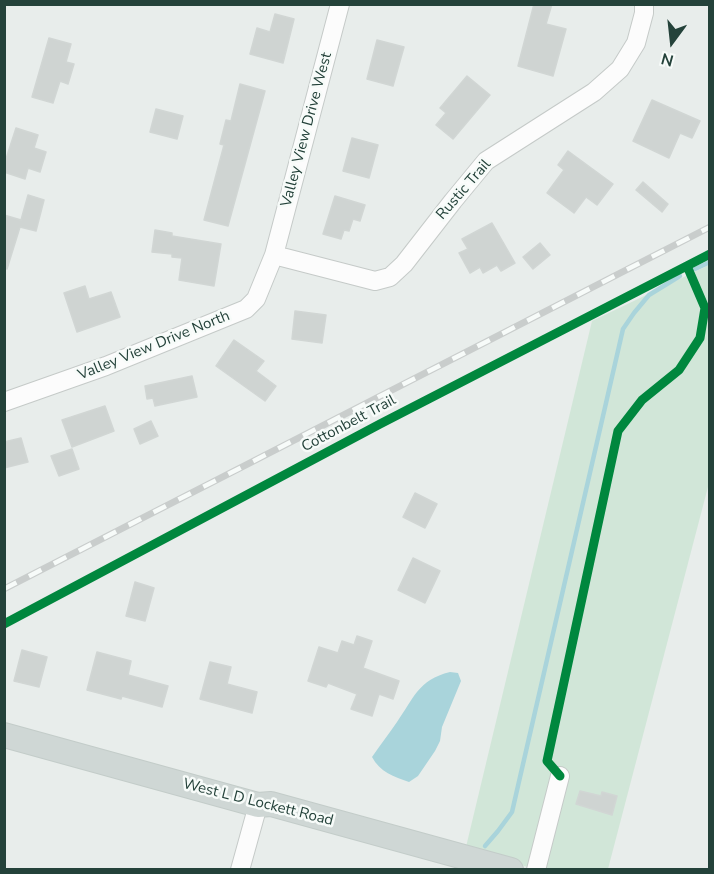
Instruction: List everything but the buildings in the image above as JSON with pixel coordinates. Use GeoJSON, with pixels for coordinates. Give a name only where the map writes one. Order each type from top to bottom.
{"type":"FeatureCollection","features":[{"type":"Feature","properties":{"kind":"main road","name":"West L D Lockett Road"},"geometry":{"type":"LineString","coordinates":[[4,735],[258,805],[271,804],[511,870]]}},
{"type":"Feature","properties":{"kind":"street","name":"Valley View Drive West"},"geometry":{"type":"LineString","coordinates":[[274,255],[340,4]]}},
{"type":"Feature","properties":{"kind":"street","name":"Rustic Trail"},"geometry":{"type":"LineString","coordinates":[[274,255],[375,281],[390,277],[404,264],[486,161],[594,92],[620,69],[636,43],[645,4]]}},
{"type":"Feature","properties":{"kind":"street","name":"Valley View Drive North"},"geometry":{"type":"LineString","coordinates":[[4,402],[106,366],[246,309],[256,299],[274,255]]}},
{"type":"Feature","properties":{"kind":"street"},"geometry":{"type":"LineString","coordinates":[[536,870],[560,776]]}},
{"type":"Feature","properties":{"kind":"street"},"geometry":{"type":"LineString","coordinates":[[240,870],[258,805]]}},
{"type":"Feature","properties":{"kind":"green space"},"geometry":{"type":"Polygon","coordinates":[[[709,265],[709,483],[608,869],[536,869],[465,851],[592,321],[709,265]]]}},
{"type":"Feature","properties":{"kind":"water"},"geometry":{"type":"Polygon","coordinates":[[[450,672],[458,673],[461,681],[442,727],[440,741],[418,776],[409,782],[379,767],[372,757],[418,691],[439,675],[450,672]]]}},
{"type":"Feature","properties":{"kind":"waterway"},"geometry":{"type":"LineString","coordinates":[[695,269],[710,262]]}},
{"type":"Feature","properties":{"kind":"waterway"},"geometry":{"type":"LineString","coordinates":[[485,846],[512,812],[623,329],[649,295],[680,276]]}},
{"type":"Feature","properties":{"kind":"railway"},"geometry":{"type":"LineString","coordinates":[[4,589],[710,227]]}},
{"type":"Feature","properties":{"kind":"cycle path","name":"Cottonbelt Trail"},"geometry":{"type":"LineString","coordinates":[[4,624],[380,424],[710,254]]}},
{"type":"Feature","properties":{"kind":"cycle path"},"geometry":{"type":"LineString","coordinates":[[560,776],[547,761],[618,431],[642,400],[679,370],[700,338],[705,308],[687,266]]}}]}
